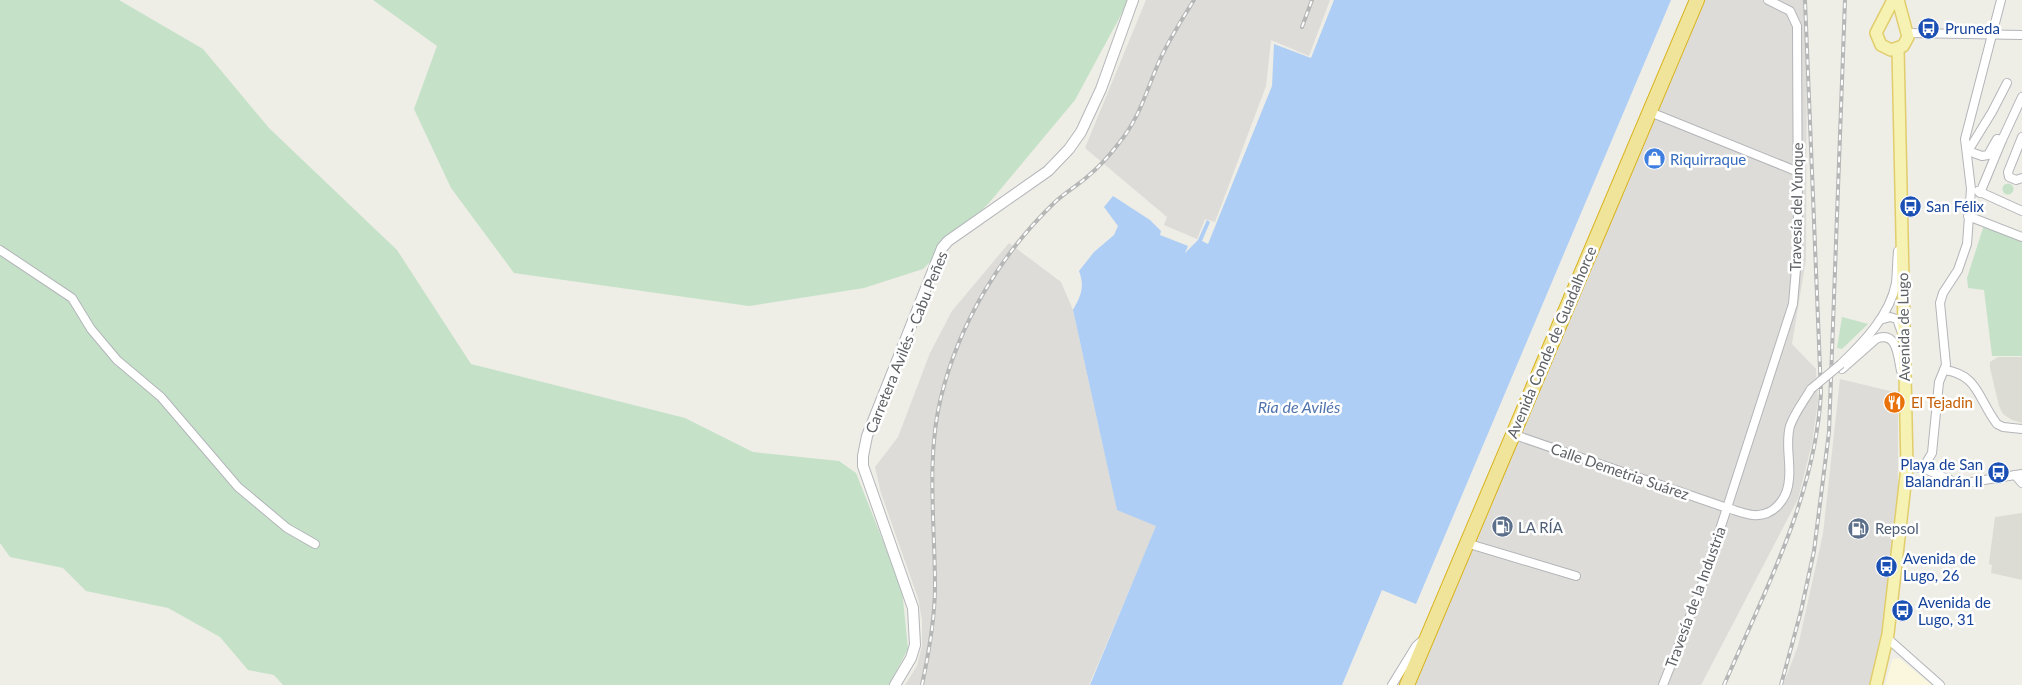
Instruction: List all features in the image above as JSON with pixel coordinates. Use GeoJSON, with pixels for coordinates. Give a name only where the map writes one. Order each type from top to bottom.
{"type":"FeatureCollection","features":[{"type":"Feature","properties":{"kind":"highway","name":"Avenida Conde de Guadalhorce"},"geometry":{"type":"LineString","coordinates":[[1406,685],[1697,0]]}},
{"type":"Feature","properties":{"kind":"main road"},"geometry":{"type":"LineString","coordinates":[[1893,0],[1884,20],[1877,28],[1876,34],[1898,73]]}},
{"type":"Feature","properties":{"kind":"main road"},"geometry":{"type":"LineString","coordinates":[[1885,48],[1898,49],[1906,42],[1907,28],[1898,0]]}},
{"type":"Feature","properties":{"kind":"main road"},"geometry":{"type":"LineString","coordinates":[[1884,20],[1895,17],[1907,28]]}},
{"type":"Feature","properties":{"kind":"main road","name":"Avenida de Lugo"},"geometry":{"type":"LineString","coordinates":[[1876,685],[1887,638],[1907,467],[1898,49]]}},
{"type":"Feature","properties":{"kind":"street","name":"Carretera Avilés - Cabu Peñes"},"geometry":{"type":"LineString","coordinates":[[895,685],[911,658],[915,645],[912,608],[863,466],[868,436],[942,248],[948,241],[1048,171],[1069,149],[1081,132],[1101,88],[1133,0]]}},
{"type":"Feature","properties":{"kind":"street","name":"Travesía del Yunque"},"geometry":{"type":"LineString","coordinates":[[1727,508],[1793,304],[1798,245],[1796,171],[1797,26],[1790,11],[1768,0]]}},
{"type":"Feature","properties":{"kind":"street"},"geometry":{"type":"LineString","coordinates":[[1923,468],[1932,453],[1939,382],[1946,365],[1940,303],[1943,293],[1958,270],[1967,244],[1971,189],[1968,151],[1965,139],[2001,0]]}},
{"type":"Feature","properties":{"kind":"street"},"geometry":{"type":"LineString","coordinates":[[1907,28],[2022,35]]}},
{"type":"Feature","properties":{"kind":"street"},"geometry":{"type":"LineString","coordinates":[[1968,151],[2007,83]]}},
{"type":"Feature","properties":{"kind":"street"},"geometry":{"type":"LineString","coordinates":[[1980,192],[2022,97]]}},
{"type":"Feature","properties":{"kind":"street"},"geometry":{"type":"LineString","coordinates":[[1650,112],[1796,171]]}},
{"type":"Feature","properties":{"kind":"street"},"geometry":{"type":"LineString","coordinates":[[2022,138],[2008,172],[2009,177],[2016,180],[2022,178]]}},
{"type":"Feature","properties":{"kind":"street"},"geometry":{"type":"LineString","coordinates":[[1968,151],[1982,156],[1988,155],[1997,139],[2002,140]]}},
{"type":"Feature","properties":{"kind":"street"},"geometry":{"type":"LineString","coordinates":[[1971,189],[2022,211]]}},
{"type":"Feature","properties":{"kind":"street","name":"Travesía de la Industria"},"geometry":{"type":"LineString","coordinates":[[1842,366],[1880,320],[1890,302],[1896,282],[1900,207]]}},
{"type":"Feature","properties":{"kind":"street"},"geometry":{"type":"LineString","coordinates":[[1968,216],[2022,237]]}},
{"type":"Feature","properties":{"kind":"street"},"geometry":{"type":"LineString","coordinates":[[0,250],[72,298],[91,329],[117,360],[161,397],[238,487],[287,528],[315,544]]}},
{"type":"Feature","properties":{"kind":"street"},"geometry":{"type":"LineString","coordinates":[[1880,320],[1890,317],[1897,319],[1903,336]]}},
{"type":"Feature","properties":{"kind":"street","name":"Travesía de la Industria"},"geometry":{"type":"LineString","coordinates":[[1663,685],[1694,609],[1727,508],[1754,515],[1766,514],[1778,507],[1786,494],[1790,478],[1787,444],[1790,426],[1799,408],[1812,392],[1842,366],[1876,339],[1883,336],[1890,338],[1896,345],[1904,388]]}},
{"type":"Feature","properties":{"kind":"street"},"geometry":{"type":"LineString","coordinates":[[1944,370],[1959,372],[1969,378],[1997,424],[2003,427],[2022,429]]}},
{"type":"Feature","properties":{"kind":"street","name":"Calle Demetria Suárez"},"geometry":{"type":"LineString","coordinates":[[1512,434],[1727,508]]}},
{"type":"Feature","properties":{"kind":"street"},"geometry":{"type":"LineString","coordinates":[[1907,467],[1923,468],[1959,484],[2018,474],[2022,484]]}},
{"type":"Feature","properties":{"kind":"street"},"geometry":{"type":"LineString","coordinates":[[1466,543],[1576,576]]}},
{"type":"Feature","properties":{"kind":"street"},"geometry":{"type":"LineString","coordinates":[[1392,685],[1416,646],[1427,637]]}},
{"type":"Feature","properties":{"kind":"street"},"geometry":{"type":"LineString","coordinates":[[1887,638],[1940,685]]}},
{"type":"Feature","properties":{"kind":"shaded area"},"geometry":{"type":"Polygon","coordinates":[[[1146,0],[1330,0],[1309,56],[1271,40],[1266,86],[1215,222],[1205,219],[1197,239],[1164,225],[1167,217],[1085,148],[1146,0]]]}},
{"type":"Feature","properties":{"kind":"shaded area"},"geometry":{"type":"Polygon","coordinates":[[[1691,0],[1807,0],[1806,259],[1792,344],[1816,369],[1818,401],[1812,443],[1798,499],[1701,685],[1404,685],[1691,0]]]}},
{"type":"Feature","properties":{"kind":"shaded area"},"geometry":{"type":"Polygon","coordinates":[[[1009,243],[1061,282],[1073,310],[1117,509],[1157,525],[1089,685],[905,685],[917,666],[922,646],[922,620],[918,598],[881,493],[875,467],[898,437],[930,353],[952,311],[1009,243]]]}},
{"type":"Feature","properties":{"kind":"shaded area"},"geometry":{"type":"Polygon","coordinates":[[[1998,357],[2022,357],[2022,423],[2012,420],[2003,414],[1999,406],[1990,368],[1990,362],[1998,357]]]}},
{"type":"Feature","properties":{"kind":"shaded area"},"geometry":{"type":"Polygon","coordinates":[[[1840,379],[1898,393],[1898,491],[1883,630],[1870,685],[1783,685],[1798,646],[1823,534],[1840,379]]]}},
{"type":"Feature","properties":{"kind":"shaded area"},"geometry":{"type":"Polygon","coordinates":[[[2022,513],[2022,580],[1991,573],[1992,565],[1989,564],[1995,517],[2022,513]]]}},
{"type":"Feature","properties":{"kind":"shaded area"},"geometry":{"type":"Polygon","coordinates":[[[1900,659],[1932,685],[1885,685],[1892,660],[1900,659]]]}},
{"type":"Feature","properties":{"kind":"green space"},"geometry":{"type":"Polygon","coordinates":[[[0,0],[119,0],[203,49],[269,128],[397,250],[471,364],[685,418],[753,452],[839,461],[856,473],[902,589],[908,649],[889,685],[283,685],[274,675],[248,670],[220,637],[168,608],[86,591],[63,568],[10,557],[0,543],[0,0]]]}},
{"type":"Feature","properties":{"kind":"green space"},"geometry":{"type":"Polygon","coordinates":[[[373,0],[1129,0],[1075,100],[989,203],[923,269],[864,288],[749,306],[514,273],[451,188],[414,109],[437,46],[373,0]]]}},
{"type":"Feature","properties":{"kind":"green space"},"geometry":{"type":"Polygon","coordinates":[[[2008,183],[2014,189],[2008,195],[2002,189],[2008,183]]]}},
{"type":"Feature","properties":{"kind":"green space"},"geometry":{"type":"Polygon","coordinates":[[[1984,225],[2022,239],[2022,356],[1992,356],[1984,290],[1968,288],[1967,278],[1984,225]]]}},
{"type":"Feature","properties":{"kind":"green space"},"geometry":{"type":"Polygon","coordinates":[[[1842,317],[1868,324],[1842,349],[1837,348],[1842,317]]]}},
{"type":"Feature","properties":{"kind":"water","name":"Ría de Avilés"},"geometry":{"type":"Polygon","coordinates":[[[1334,0],[1671,0],[1416,604],[1382,590],[1342,685],[1090,685],[1156,526],[1117,510],[1073,310],[1081,291],[1082,282],[1079,271],[1094,252],[1114,235],[1118,226],[1104,207],[1113,196],[1150,220],[1161,231],[1160,235],[1188,246],[1185,253],[1198,240],[1207,220],[1210,222],[1202,241],[1208,244],[1272,86],[1274,44],[1311,58],[1334,0]]]}},
{"type":"Feature","properties":{"kind":"railway"},"geometry":{"type":"LineString","coordinates":[[922,685],[931,636],[935,598],[932,491],[936,420],[949,370],[959,343],[970,317],[984,292],[1016,245],[1054,203],[1100,165],[1126,134],[1137,115],[1166,47],[1194,0]]}},
{"type":"Feature","properties":{"kind":"railway"},"geometry":{"type":"LineString","coordinates":[[1302,27],[1312,0]]}},
{"type":"Feature","properties":{"kind":"railway"},"geometry":{"type":"LineString","coordinates":[[1724,685],[1786,543],[1809,469],[1817,432],[1821,393],[1805,0]]}},
{"type":"Feature","properties":{"kind":"railway"},"geometry":{"type":"LineString","coordinates":[[1781,685],[1801,611],[1814,551],[1829,432],[1845,0]]}},
{"type":"Feature","properties":{"kind":"place","name":"Pruneda"},"geometry":{"type":"Point","coordinates":[1929,28]}},
{"type":"Feature","properties":{"kind":"place","name":"Riquirraque"},"geometry":{"type":"Point","coordinates":[1654,159]}},
{"type":"Feature","properties":{"kind":"place","name":"San Félix"},"geometry":{"type":"Point","coordinates":[1910,206]}},
{"type":"Feature","properties":{"kind":"place","name":"El Tejadin"},"geometry":{"type":"Point","coordinates":[1895,402]}},
{"type":"Feature","properties":{"kind":"place","name":"Playa de San Balandrán II"},"geometry":{"type":"Point","coordinates":[1999,473]}},
{"type":"Feature","properties":{"kind":"place","name":"LA RÍA"},"geometry":{"type":"Point","coordinates":[1502,527]}},
{"type":"Feature","properties":{"kind":"place","name":"Repsol"},"geometry":{"type":"Point","coordinates":[1859,528]}},
{"type":"Feature","properties":{"kind":"place","name":"Avenida de Lugo, 26"},"geometry":{"type":"Point","coordinates":[1887,567]}},
{"type":"Feature","properties":{"kind":"place","name":"Avenida de Lugo, 31"},"geometry":{"type":"Point","coordinates":[1902,611]}}]}
